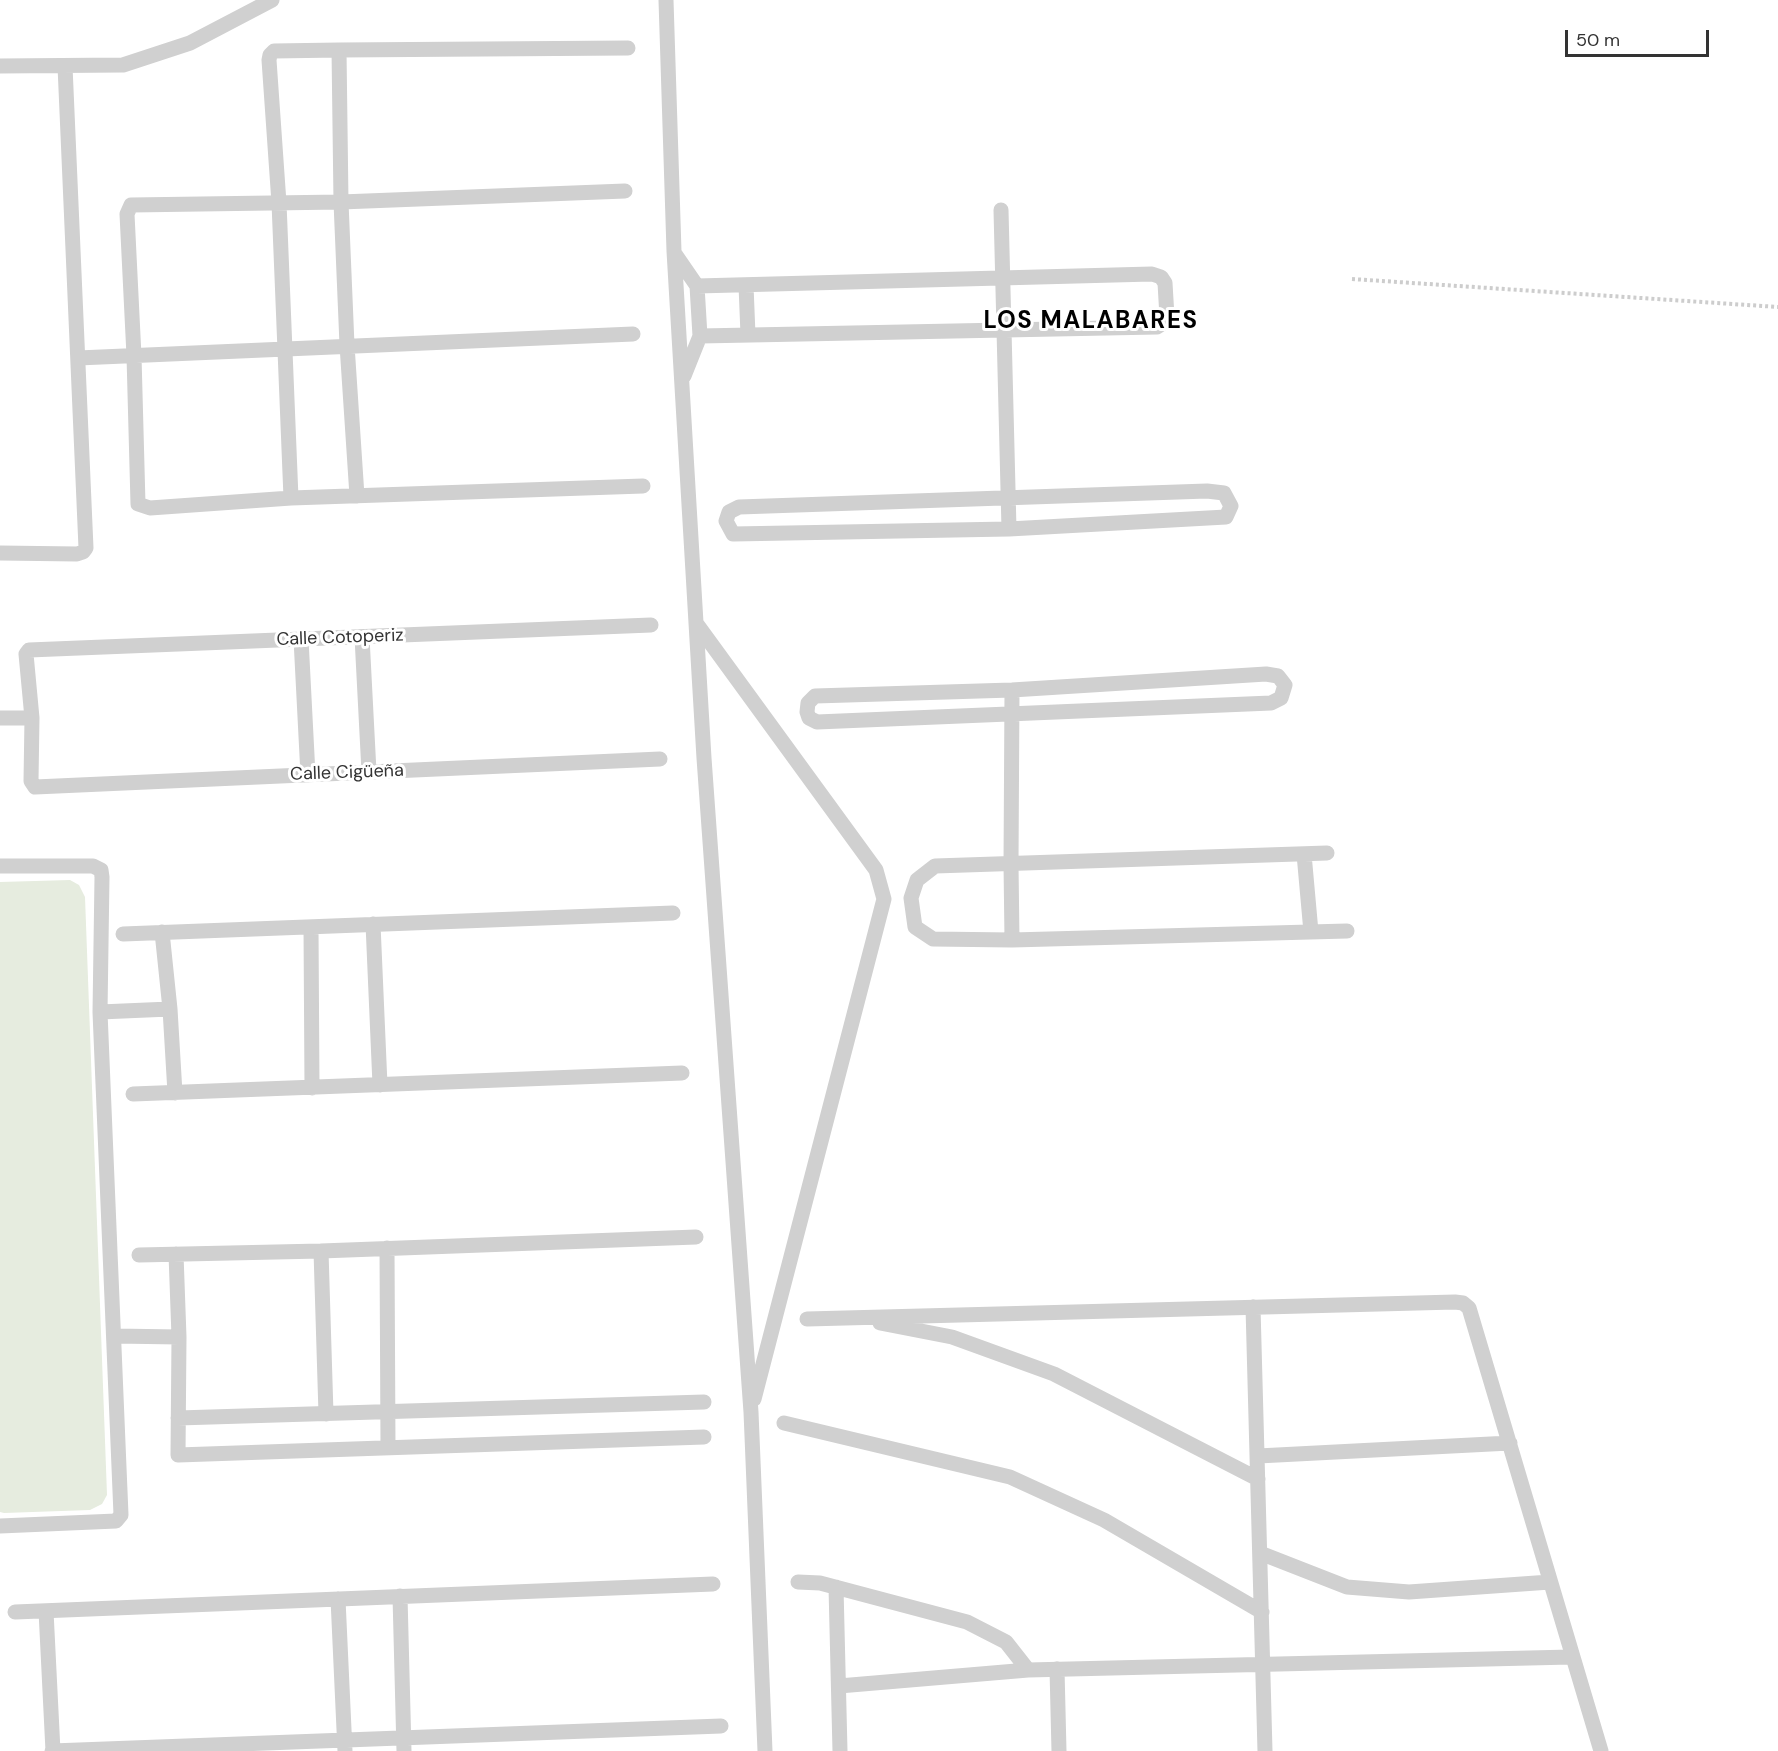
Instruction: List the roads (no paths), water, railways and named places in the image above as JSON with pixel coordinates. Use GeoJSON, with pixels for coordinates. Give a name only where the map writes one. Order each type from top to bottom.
{"type":"FeatureCollection","features":[{"type":"Feature","properties":{"kind":"street"},"geometry":{"type":"LineString","coordinates":[[1,67],[123,65],[190,43],[272,0]]}},
{"type":"Feature","properties":{"kind":"street"},"geometry":{"type":"LineString","coordinates":[[666,0],[674,251],[681,382],[751,1412],[765,1751]]}},
{"type":"Feature","properties":{"kind":"street"},"geometry":{"type":"LineString","coordinates":[[291,498],[286,349],[270,55],[274,51],[628,48]]}},
{"type":"Feature","properties":{"kind":"street"},"geometry":{"type":"LineString","coordinates":[[339,50],[341,202],[357,496]]}},
{"type":"Feature","properties":{"kind":"street"},"geometry":{"type":"LineString","coordinates":[[0,553],[77,554],[86,548],[65,66]]}},
{"type":"Feature","properties":{"kind":"street"},"geometry":{"type":"LineString","coordinates":[[625,191],[341,202],[131,205],[128,209],[138,504],[150,508],[291,498],[643,486]]}},
{"type":"Feature","properties":{"kind":"street"},"geometry":{"type":"LineString","coordinates":[[1001,210],[1009,529]]}},
{"type":"Feature","properties":{"kind":"street"},"geometry":{"type":"LineString","coordinates":[[674,251],[697,286],[700,336],[681,382]]}},
{"type":"Feature","properties":{"kind":"street"},"geometry":{"type":"LineString","coordinates":[[697,286],[1152,274],[1161,277],[1165,283],[1167,317],[1156,327],[700,336]]}},
{"type":"Feature","properties":{"kind":"street"},"geometry":{"type":"LineString","coordinates":[[746,285],[748,335]]}},
{"type":"Feature","properties":{"kind":"street"},"geometry":{"type":"LineString","coordinates":[[78,358],[633,334]]}},
{"type":"Feature","properties":{"kind":"street"},"geometry":{"type":"LineString","coordinates":[[1207,491],[1224,493],[1231,506],[1226,517],[1009,529],[733,534],[726,521],[729,512],[739,507],[1207,491]]}},
{"type":"Feature","properties":{"kind":"street"},"geometry":{"type":"LineString","coordinates":[[696,623],[876,870],[884,899],[751,1412]]}},
{"type":"Feature","properties":{"kind":"street","name":"Calle Cotoperiz"},"geometry":{"type":"LineString","coordinates":[[32,718],[26,654],[29,650],[651,625]]}},
{"type":"Feature","properties":{"kind":"street"},"geometry":{"type":"LineString","coordinates":[[362,637],[369,772]]}},
{"type":"Feature","properties":{"kind":"street"},"geometry":{"type":"LineString","coordinates":[[301,639],[308,775]]}},
{"type":"Feature","properties":{"kind":"street"},"geometry":{"type":"LineString","coordinates":[[1266,674],[1278,676],[1285,685],[1281,698],[1271,703],[1014,715],[817,722],[809,718],[807,712],[808,703],[815,696],[1012,690],[1266,674]]}},
{"type":"Feature","properties":{"kind":"street"},"geometry":{"type":"LineString","coordinates":[[1012,690],[1014,715],[1012,940]]}},
{"type":"Feature","properties":{"kind":"street"},"geometry":{"type":"LineString","coordinates":[[0,717],[32,718]]}},
{"type":"Feature","properties":{"kind":"street","name":"Calle Cigüeña"},"geometry":{"type":"LineString","coordinates":[[32,718],[31,781],[35,787],[660,759]]}},
{"type":"Feature","properties":{"kind":"street"},"geometry":{"type":"LineString","coordinates":[[1327,853],[935,866],[918,880],[912,901],[915,927],[933,939],[1012,940],[1347,931]]}},
{"type":"Feature","properties":{"kind":"street"},"geometry":{"type":"LineString","coordinates":[[1304,854],[1311,932]]}},
{"type":"Feature","properties":{"kind":"street"},"geometry":{"type":"LineString","coordinates":[[0,866],[93,866],[101,870],[100,1012],[121,1515],[116,1521],[0,1526]]}},
{"type":"Feature","properties":{"kind":"street"},"geometry":{"type":"LineString","coordinates":[[884,899],[912,901]]}},
{"type":"Feature","properties":{"kind":"street"},"geometry":{"type":"LineString","coordinates":[[123,934],[673,913]]}},
{"type":"Feature","properties":{"kind":"street"},"geometry":{"type":"LineString","coordinates":[[373,924],[380,1085]]}},
{"type":"Feature","properties":{"kind":"street"},"geometry":{"type":"LineString","coordinates":[[310,927],[312,1088]]}},
{"type":"Feature","properties":{"kind":"street"},"geometry":{"type":"LineString","coordinates":[[162,932],[175,1092]]}},
{"type":"Feature","properties":{"kind":"street"},"geometry":{"type":"LineString","coordinates":[[100,1012],[170,1009]]}},
{"type":"Feature","properties":{"kind":"street"},"geometry":{"type":"LineString","coordinates":[[133,1094],[682,1074]]}},
{"type":"Feature","properties":{"kind":"street"},"geometry":{"type":"LineString","coordinates":[[139,1255],[321,1251],[696,1237]]}},
{"type":"Feature","properties":{"kind":"street"},"geometry":{"type":"LineString","coordinates":[[387,1248],[388,1447]]}},
{"type":"Feature","properties":{"kind":"street"},"geometry":{"type":"LineString","coordinates":[[321,1251],[326,1414]]}},
{"type":"Feature","properties":{"kind":"street"},"geometry":{"type":"LineString","coordinates":[[176,1254],[179,1337],[178,1455],[704,1437]]}},
{"type":"Feature","properties":{"kind":"street"},"geometry":{"type":"LineString","coordinates":[[807,1319],[1462,1303],[1469,1308],[1571,1657],[1601,1751]]}},
{"type":"Feature","properties":{"kind":"street"},"geometry":{"type":"LineString","coordinates":[[1253,1307],[1265,1751]]}},
{"type":"Feature","properties":{"kind":"street"},"geometry":{"type":"LineString","coordinates":[[853,1318],[952,1337],[1054,1374],[1258,1479]]}},
{"type":"Feature","properties":{"kind":"street"},"geometry":{"type":"LineString","coordinates":[[115,1336],[179,1337]]}},
{"type":"Feature","properties":{"kind":"street"},"geometry":{"type":"LineString","coordinates":[[178,1418],[704,1402]]}},
{"type":"Feature","properties":{"kind":"street"},"geometry":{"type":"LineString","coordinates":[[784,1423],[1010,1477],[1104,1520],[1262,1612]]}},
{"type":"Feature","properties":{"kind":"street"},"geometry":{"type":"LineString","coordinates":[[1258,1456],[1510,1443]]}},
{"type":"Feature","properties":{"kind":"street"},"geometry":{"type":"LineString","coordinates":[[1260,1553],[1347,1587],[1409,1592],[1550,1582]]}},
{"type":"Feature","properties":{"kind":"street"},"geometry":{"type":"LineString","coordinates":[[798,1582],[820,1583],[967,1622],[1006,1642],[1028,1670]]}},
{"type":"Feature","properties":{"kind":"street"},"geometry":{"type":"LineString","coordinates":[[15,1612],[713,1584]]}},
{"type":"Feature","properties":{"kind":"street"},"geometry":{"type":"LineString","coordinates":[[836,1587],[840,1751]]}},
{"type":"Feature","properties":{"kind":"street"},"geometry":{"type":"LineString","coordinates":[[400,1596],[404,1744]]}},
{"type":"Feature","properties":{"kind":"street"},"geometry":{"type":"LineString","coordinates":[[338,1599],[344,1745]]}},
{"type":"Feature","properties":{"kind":"street"},"geometry":{"type":"LineString","coordinates":[[46,1611],[52,1751],[404,1744],[721,1726]]}},
{"type":"Feature","properties":{"kind":"street"},"geometry":{"type":"LineString","coordinates":[[839,1686],[1028,1670],[1571,1657]]}},
{"type":"Feature","properties":{"kind":"street"},"geometry":{"type":"LineString","coordinates":[[1057,1669],[1059,1751]]}},
{"type":"Feature","properties":{"kind":"district","name":"LOS MALABARES"},"geometry":{"type":"Point","coordinates":[1091,322]}}]}
